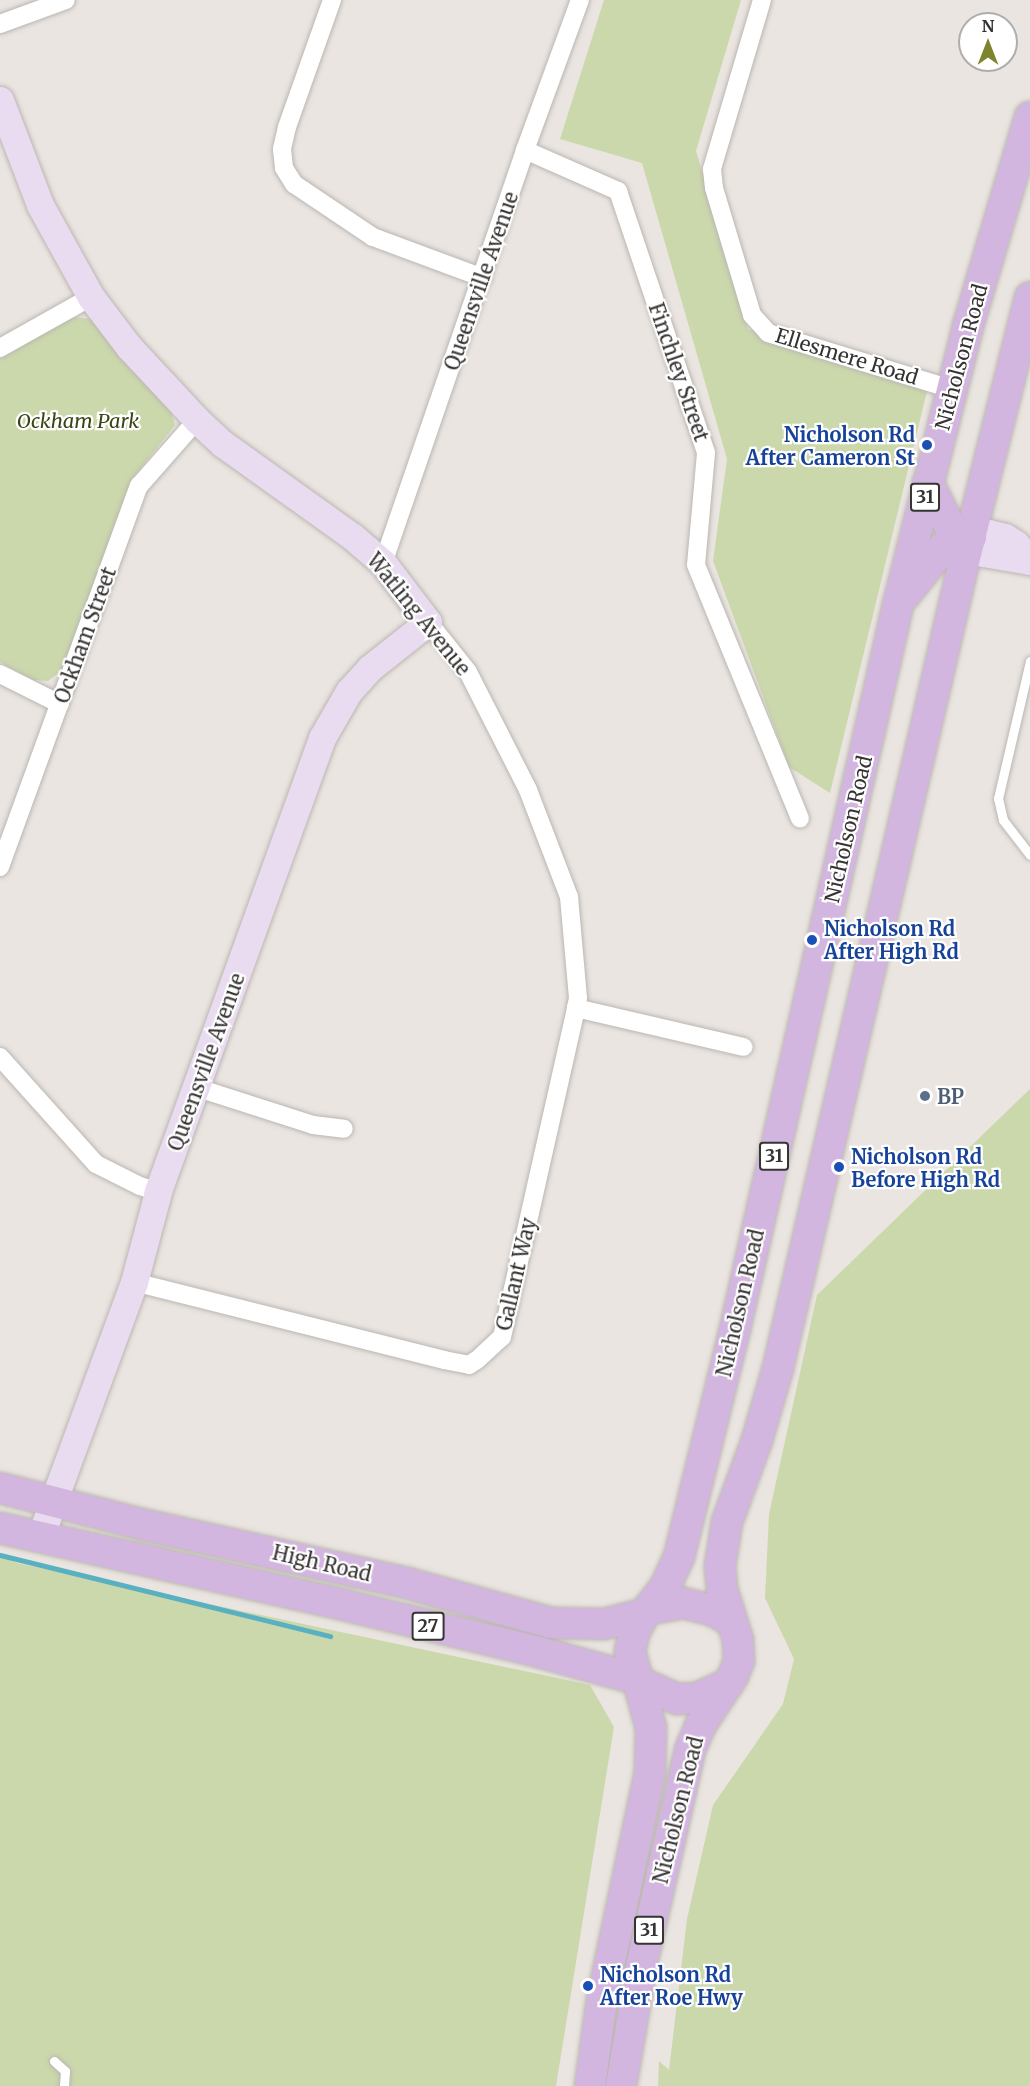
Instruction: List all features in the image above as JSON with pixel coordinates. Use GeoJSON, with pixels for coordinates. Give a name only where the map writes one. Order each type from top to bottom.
{"type":"FeatureCollection","features":[{"type":"Feature","properties":{"kind":"main road","name":"Nicholson Road"},"geometry":{"type":"LineString","coordinates":[[590,2086],[602,2000],[650,1772],[651,1728],[630,1651],[634,1633],[664,1587],[682,1546],[735,1329],[898,605],[951,389],[1030,117]]}},
{"type":"Feature","properties":{"kind":"main road","name":"Nicholson Road"},"geometry":{"type":"LineString","coordinates":[[621,2086],[632,2012],[688,1758],[700,1726],[736,1669],[740,1652],[722,1589],[720,1566],[727,1522],[757,1440],[778,1368],[971,537],[1030,297]]}},
{"type":"Feature","properties":{"kind":"main road"},"geometry":{"type":"LineString","coordinates":[[928,482],[948,523],[957,531],[971,537]]}},
{"type":"Feature","properties":{"kind":"main road"},"geometry":{"type":"LineString","coordinates":[[898,605],[943,548],[971,537]]}},
{"type":"Feature","properties":{"kind":"main road","name":"High Road"},"geometry":{"type":"LineString","coordinates":[[0,1488],[52,1502],[407,1583],[551,1623],[604,1624],[647,1611]]}},
{"type":"Feature","properties":{"kind":"main road","name":"High Road"},"geometry":{"type":"LineString","coordinates":[[0,1528],[348,1606],[535,1651],[638,1681]]}},
{"type":"Feature","properties":{"kind":"main road"},"geometry":{"type":"LineString","coordinates":[[647,1611],[682,1603],[712,1610],[731,1621]]}},
{"type":"Feature","properties":{"kind":"main road"},"geometry":{"type":"LineString","coordinates":[[638,1681],[676,1699],[697,1698],[728,1684]]}},
{"type":"Feature","properties":{"kind":"street"},"geometry":{"type":"LineString","coordinates":[[0,24],[66,0]]}},
{"type":"Feature","properties":{"kind":"street"},"geometry":{"type":"LineString","coordinates":[[332,0],[287,127],[282,149],[284,168],[294,184],[373,237],[483,278]]}},
{"type":"Feature","properties":{"kind":"street","name":"Queensville Avenue"},"geometry":{"type":"LineString","coordinates":[[383,563],[483,278],[525,150],[580,0]]}},
{"type":"Feature","properties":{"kind":"street","name":"Ellesmere Road"},"geometry":{"type":"LineString","coordinates":[[762,0],[712,170],[714,188],[752,315],[768,333],[951,389]]}},
{"type":"Feature","properties":{"kind":"street","name":"Watling Avenue"},"geometry":{"type":"LineString","coordinates":[[0,100],[40,205],[92,297],[129,347],[197,420],[223,444],[353,537],[383,563],[468,672],[528,790],[569,897],[578,998],[576,1008]]}},
{"type":"Feature","properties":{"kind":"street","name":"Finchley Street"},"geometry":{"type":"LineString","coordinates":[[525,150],[618,191],[706,453],[696,565],[800,819]]}},
{"type":"Feature","properties":{"kind":"street"},"geometry":{"type":"LineString","coordinates":[[0,348],[92,297]]}},
{"type":"Feature","properties":{"kind":"street","name":"Ockham Street"},"geometry":{"type":"LineString","coordinates":[[0,867],[139,486],[197,420]]}},
{"type":"Feature","properties":{"kind":"street"},"geometry":{"type":"LineString","coordinates":[[971,537],[983,553],[1030,561]]}},
{"type":"Feature","properties":{"kind":"street","name":"Queensville Avenue"},"geometry":{"type":"LineString","coordinates":[[40,1537],[134,1282],[158,1192],[198,1088],[322,738],[349,691],[363,676],[428,622]]}},
{"type":"Feature","properties":{"kind":"street"},"geometry":{"type":"LineString","coordinates":[[0,675],[60,704]]}},
{"type":"Feature","properties":{"kind":"street"},"geometry":{"type":"LineString","coordinates":[[576,1008],[744,1047]]}},
{"type":"Feature","properties":{"kind":"street","name":"Gallant Way"},"geometry":{"type":"LineString","coordinates":[[134,1282],[469,1365],[502,1337],[576,1008]]}},
{"type":"Feature","properties":{"kind":"street"},"geometry":{"type":"LineString","coordinates":[[0,1057],[96,1164],[140,1186],[158,1192]]}},
{"type":"Feature","properties":{"kind":"street"},"geometry":{"type":"LineString","coordinates":[[198,1088],[313,1125],[344,1129]]}},
{"type":"Feature","properties":{"kind":"lane"},"geometry":{"type":"LineString","coordinates":[[1030,662],[1025,699],[999,804],[1003,820],[1030,855]]}},
{"type":"Feature","properties":{"kind":"lane"},"geometry":{"type":"LineString","coordinates":[[54,2061],[65,2071],[64,2086]]}},
{"type":"Feature","properties":{"kind":"green space"},"geometry":{"type":"Polygon","coordinates":[[[604,0],[741,0],[696,151],[748,329],[927,391],[830,793],[789,767],[713,561],[727,459],[642,163],[560,139],[604,0]]]}},
{"type":"Feature","properties":{"kind":"green space","name":"Ockham Park"},"geometry":{"type":"Polygon","coordinates":[[[75,317],[96,320],[169,404],[175,425],[132,479],[63,670],[48,681],[33,680],[0,662],[0,359],[6,353],[75,317]]]}},
{"type":"Feature","properties":{"kind":"green space"},"geometry":{"type":"Polygon","coordinates":[[[1030,1089],[1030,2086],[658,2086],[659,2061],[669,2070],[687,1919],[713,1805],[783,1704],[794,1659],[765,1598],[769,1514],[817,1295],[1030,1089]]]}},
{"type":"Feature","properties":{"kind":"green space"},"geometry":{"type":"Polygon","coordinates":[[[0,1556],[17,1563],[590,1685],[614,1727],[556,2086],[0,2086],[0,1556]]]}},
{"type":"Feature","properties":{"kind":"waterway"},"geometry":{"type":"LineString","coordinates":[[0,1555],[330,1636]]}},
{"type":"Feature","properties":{"kind":"place","name":"Nicholson Rd After Cameron St"},"geometry":{"type":"Point","coordinates":[927,445]}},
{"type":"Feature","properties":{"kind":"place","name":"Nicholson Rd After High Rd"},"geometry":{"type":"Point","coordinates":[812,940]}},
{"type":"Feature","properties":{"kind":"place","name":"BP"},"geometry":{"type":"Point","coordinates":[925,1096]}},
{"type":"Feature","properties":{"kind":"place","name":"Nicholson Rd Before High Rd"},"geometry":{"type":"Point","coordinates":[839,1167]}},
{"type":"Feature","properties":{"kind":"place","name":"Nicholson Rd After Roe Hwy"},"geometry":{"type":"Point","coordinates":[588,1986]}}]}
